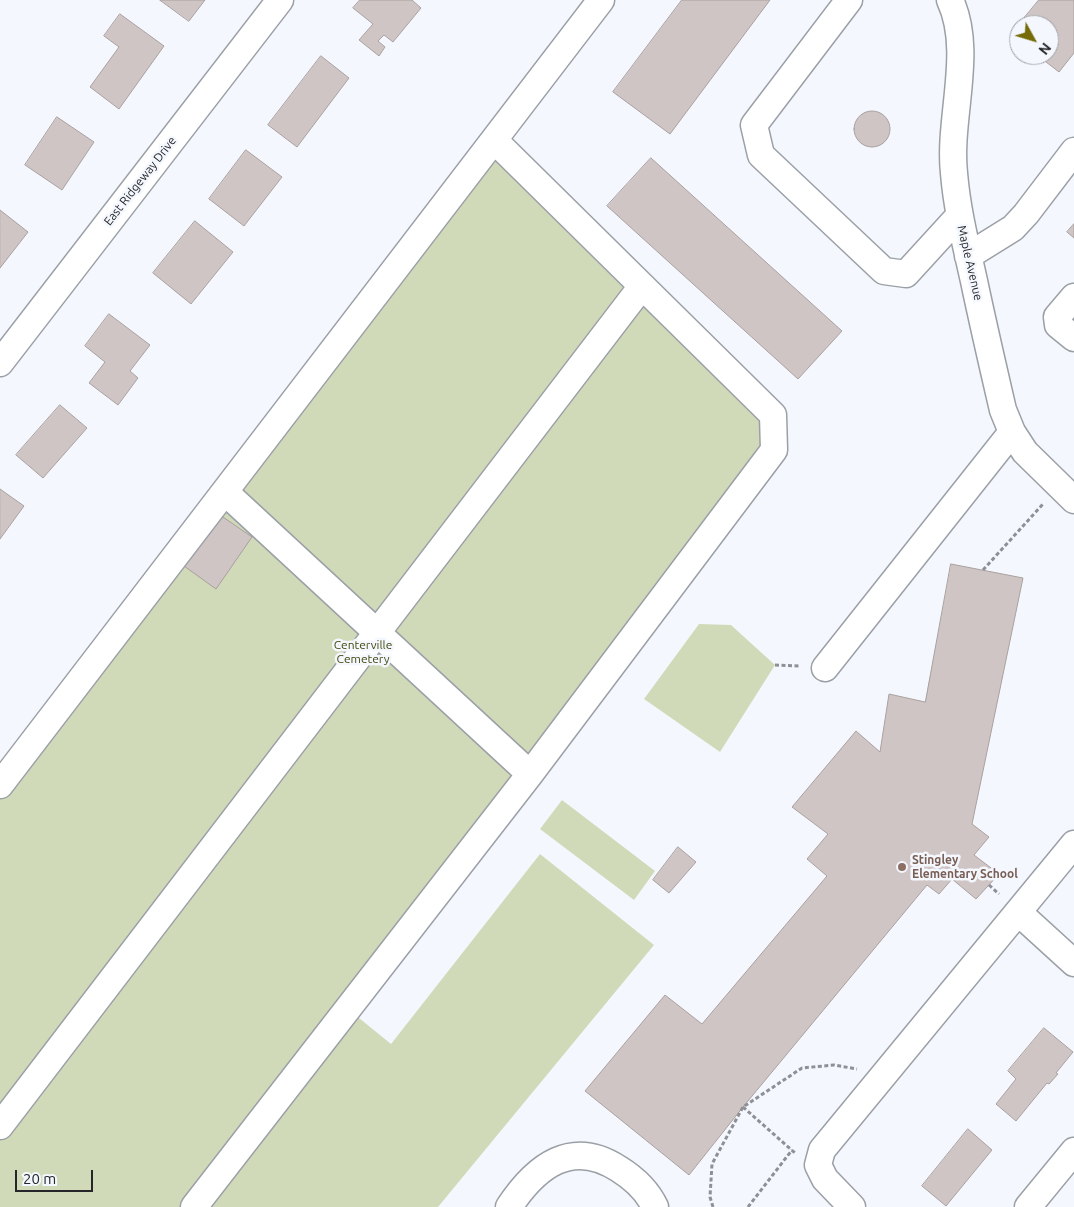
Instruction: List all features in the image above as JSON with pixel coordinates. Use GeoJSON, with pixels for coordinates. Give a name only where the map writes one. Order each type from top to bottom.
{"type":"FeatureCollection","features":[{"type":"Feature","properties":{"kind":"street","name":"East Ridgeway Drive"},"geometry":{"type":"LineString","coordinates":[[0,363],[280,0]]}},
{"type":"Feature","properties":{"kind":"street"},"geometry":{"type":"LineString","coordinates":[[0,785],[601,0]]}},
{"type":"Feature","properties":{"kind":"street"},"geometry":{"type":"LineString","coordinates":[[849,0],[754,125],[761,155],[884,272],[906,274],[959,216]]}},
{"type":"Feature","properties":{"kind":"street","name":"Maple Avenue"},"geometry":{"type":"LineString","coordinates":[[950,0],[960,31],[959,83],[954,131],[953,170],[959,216],[1003,410],[1012,432],[1025,452],[1067,493]]}},
{"type":"Feature","properties":{"kind":"street"},"geometry":{"type":"LineString","coordinates":[[194,1207],[530,774],[774,450],[773,415],[494,140]]}},
{"type":"Feature","properties":{"kind":"street"},"geometry":{"type":"LineString","coordinates":[[968,256],[1013,228],[1074,151]]}},
{"type":"Feature","properties":{"kind":"street"},"geometry":{"type":"LineString","coordinates":[[0,1126],[642,286]]}},
{"type":"Feature","properties":{"kind":"street"},"geometry":{"type":"LineString","coordinates":[[1074,297],[1057,317],[1058,325],[1074,338]]}},
{"type":"Feature","properties":{"kind":"street"},"geometry":{"type":"LineString","coordinates":[[825,668],[1012,432]]}},
{"type":"Feature","properties":{"kind":"street"},"geometry":{"type":"LineString","coordinates":[[224,492],[530,774]]}},
{"type":"Feature","properties":{"kind":"street"},"geometry":{"type":"LineString","coordinates":[[850,1206],[825,1179],[818,1165],[822,1150],[1074,844]]}},
{"type":"Feature","properties":{"kind":"street"},"geometry":{"type":"LineString","coordinates":[[1018,912],[1067,957]]}},
{"type":"Feature","properties":{"kind":"street"},"geometry":{"type":"LineString","coordinates":[[1028,1207],[1074,1150]]}},
{"type":"Feature","properties":{"kind":"street"},"geometry":{"type":"LineString","coordinates":[[509,1207],[518,1193],[547,1166],[566,1156],[584,1155],[607,1161],[632,1176],[650,1194],[655,1207]]}},
{"type":"Feature","properties":{"kind":"path"},"geometry":{"type":"LineString","coordinates":[[983,570],[1067,493]]}},
{"type":"Feature","properties":{"kind":"path"},"geometry":{"type":"LineString","coordinates":[[713,1207],[710,1197],[712,1164],[743,1107],[802,1068],[834,1065],[860,1069]]}},
{"type":"Feature","properties":{"kind":"path"},"geometry":{"type":"LineString","coordinates":[[743,1107],[825,1179]]}},
{"type":"Feature","properties":{"kind":"path"},"geometry":{"type":"LineString","coordinates":[[748,1207],[792,1150]]}},
{"type":"Feature","properties":{"kind":"green space","name":"Centerville Cemetery"},"geometry":{"type":"Polygon","coordinates":[[[494,140],[773,415],[774,450],[348,1009],[391,1044],[540,854],[654,945],[438,1207],[0,1207],[0,785],[494,140]]]}},
{"type":"Feature","properties":{"kind":"green space"},"geometry":{"type":"Polygon","coordinates":[[[699,624],[731,625],[775,665],[720,752],[644,699],[699,624]]]}},
{"type":"Feature","properties":{"kind":"green space"},"geometry":{"type":"Polygon","coordinates":[[[562,800],[655,871],[634,900],[540,829],[562,800]]]}},
{"type":"Feature","properties":{"kind":"building"},"geometry":{"type":"Polygon","coordinates":[[[160,0],[205,0],[189,21],[160,0]]]}},
{"type":"Feature","properties":{"kind":"building"},"geometry":{"type":"Polygon","coordinates":[[[360,0],[412,0],[421,8],[393,42],[384,35],[378,41],[385,47],[379,56],[359,40],[373,24],[353,8],[360,0]]]}},
{"type":"Feature","properties":{"kind":"building"},"geometry":{"type":"Polygon","coordinates":[[[682,0],[770,0],[670,134],[613,92],[682,0]]]}},
{"type":"Feature","properties":{"kind":"building"},"geometry":{"type":"Polygon","coordinates":[[[1039,0],[1074,0],[1074,53],[1059,72],[1050,65],[1059,65],[1059,15],[1027,15],[1039,0]]]}},
{"type":"Feature","properties":{"kind":"building"},"geometry":{"type":"Polygon","coordinates":[[[120,14],[164,46],[119,109],[90,87],[119,47],[104,36],[120,14]]]}},
{"type":"Feature","properties":{"kind":"building"},"geometry":{"type":"Polygon","coordinates":[[[321,56],[349,78],[297,147],[268,125],[321,56]]]}},
{"type":"Feature","properties":{"kind":"building"},"geometry":{"type":"Polygon","coordinates":[[[872,111],[879,112],[885,116],[889,122],[889,136],[885,142],[879,146],[872,147],[865,146],[859,142],[855,136],[854,129],[855,122],[859,116],[865,112],[872,111]]]}},
{"type":"Feature","properties":{"kind":"building"},"geometry":{"type":"Polygon","coordinates":[[[57,117],[94,142],[62,190],[25,165],[57,117]]]}},
{"type":"Feature","properties":{"kind":"building"},"geometry":{"type":"Polygon","coordinates":[[[246,150],[282,177],[244,226],[209,199],[246,150]]]}},
{"type":"Feature","properties":{"kind":"building"},"geometry":{"type":"Polygon","coordinates":[[[651,158],[842,331],[798,379],[607,206],[651,158]]]}},
{"type":"Feature","properties":{"kind":"building"},"geometry":{"type":"Polygon","coordinates":[[[0,210],[28,232],[0,268],[0,210]]]}},
{"type":"Feature","properties":{"kind":"building"},"geometry":{"type":"Polygon","coordinates":[[[195,221],[233,252],[191,304],[153,273],[195,221]]]}},
{"type":"Feature","properties":{"kind":"building"},"geometry":{"type":"Polygon","coordinates":[[[1074,224],[1074,238],[1067,232],[1074,224]]]}},
{"type":"Feature","properties":{"kind":"building"},"geometry":{"type":"Polygon","coordinates":[[[109,314],[150,345],[130,371],[138,378],[118,405],[89,383],[105,362],[85,346],[109,314]]]}},
{"type":"Feature","properties":{"kind":"building"},"geometry":{"type":"Polygon","coordinates":[[[60,405],[87,428],[43,478],[16,455],[60,405]]]}},
{"type":"Feature","properties":{"kind":"building"},"geometry":{"type":"Polygon","coordinates":[[[0,489],[24,506],[0,539],[0,489]]]}},
{"type":"Feature","properties":{"kind":"building"},"geometry":{"type":"Polygon","coordinates":[[[220,515],[252,537],[216,589],[184,566],[220,515]]]}},
{"type":"Feature","properties":{"kind":"building","name":"Stingley Elementary School"},"geometry":{"type":"Polygon","coordinates":[[[951,564],[1023,578],[972,824],[989,837],[974,855],[999,874],[976,899],[952,879],[939,894],[927,885],[689,1175],[585,1091],[665,995],[702,1024],[827,876],[807,859],[828,834],[792,807],[856,731],[880,752],[889,694],[925,702],[951,564]]]}},
{"type":"Feature","properties":{"kind":"building"},"geometry":{"type":"Polygon","coordinates":[[[678,847],[696,862],[669,893],[653,880],[678,847]]]}},
{"type":"Feature","properties":{"kind":"building"},"geometry":{"type":"Polygon","coordinates":[[[1044,1028],[1073,1052],[1056,1073],[1058,1074],[1049,1084],[1047,1083],[1016,1121],[996,1104],[1016,1079],[1008,1071],[1044,1028]]]}},
{"type":"Feature","properties":{"kind":"building"},"geometry":{"type":"Polygon","coordinates":[[[968,1129],[992,1150],[946,1206],[922,1186],[968,1129]]]}},
{"type":"Feature","properties":{"kind":"place","name":"Stingley Elementary School"},"geometry":{"type":"Point","coordinates":[902,867]}}]}
